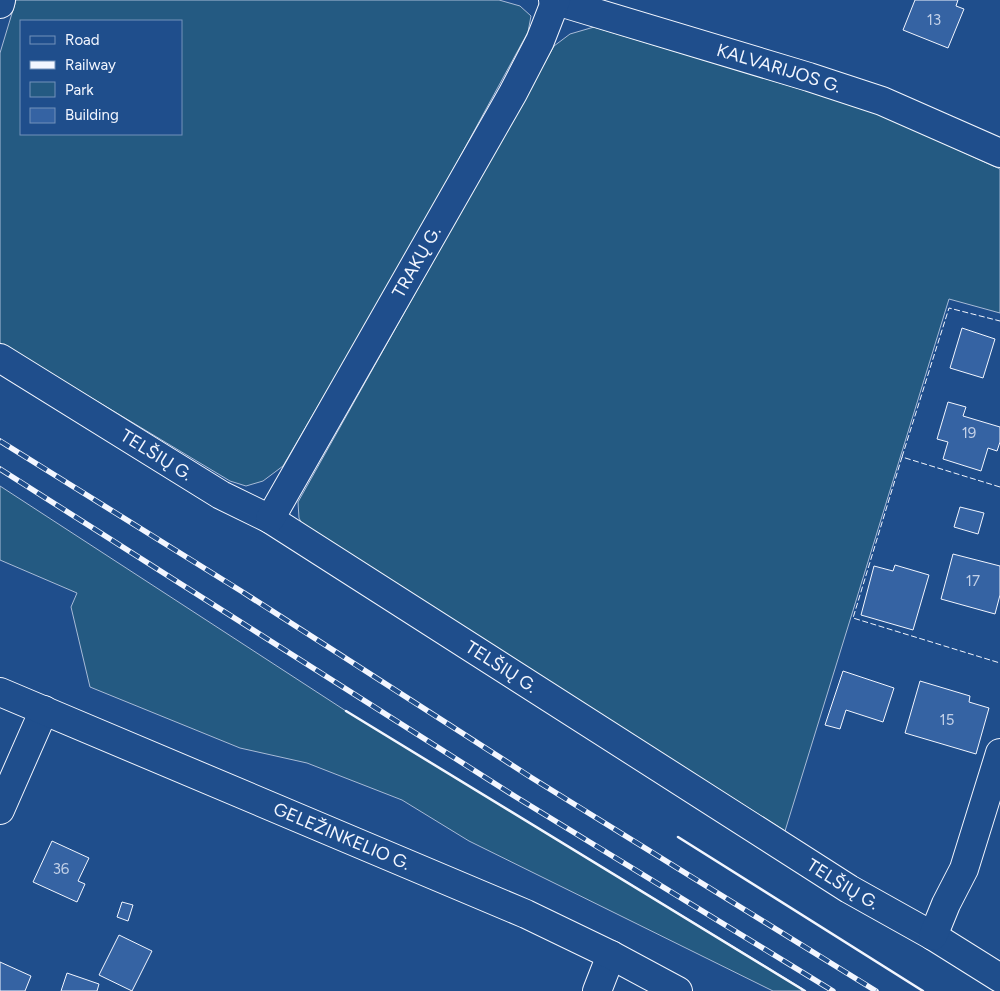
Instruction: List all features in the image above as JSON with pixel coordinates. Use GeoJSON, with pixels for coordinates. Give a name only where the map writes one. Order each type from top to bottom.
{"type":"FeatureCollection","features":[{"type":"Feature","properties":{"kind":"street"},"geometry":{"type":"LineString","coordinates":[[0,4],[1,0]]}},
{"type":"Feature","properties":{"kind":"street","name":"KALVARIJOS G."},"geometry":{"type":"LineString","coordinates":[[555,0],[873,98],[1000,153]]}},
{"type":"Feature","properties":{"kind":"street","name":"TRAKŲ G."},"geometry":{"type":"LineString","coordinates":[[270,519],[513,93],[540,41],[555,0]]}},
{"type":"Feature","properties":{"kind":"street","name":"TELŠIŲ G."},"geometry":{"type":"LineString","coordinates":[[0,358],[213,490],[270,519],[841,884],[933,936],[1000,978]]}},
{"type":"Feature","properties":{"kind":"street","name":"GELEŽINKELIO G."},"geometry":{"type":"LineString","coordinates":[[0,692],[526,914],[611,955],[678,991]]}},
{"type":"Feature","properties":{"kind":"street"},"geometry":{"type":"LineString","coordinates":[[0,810],[44,710]]}},
{"type":"Feature","properties":{"kind":"street"},"geometry":{"type":"LineString","coordinates":[[933,936],[946,904],[964,869],[1000,753]]}},
{"type":"Feature","properties":{"kind":"street"},"geometry":{"type":"LineString","coordinates":[[597,991],[611,955]]}},
{"type":"Feature","properties":{"kind":"green space"},"geometry":{"type":"Polygon","coordinates":[[[16,0],[499,0],[520,6],[531,16],[528,32],[412,245],[283,466],[263,481],[246,486],[230,481],[0,343],[0,53],[16,0]]]}},
{"type":"Feature","properties":{"kind":"green space"},"geometry":{"type":"Polygon","coordinates":[[[594,27],[870,110],[1000,169],[1000,313],[949,299],[785,831],[304,528],[299,518],[298,502],[554,46],[570,34],[594,27]]]}},
{"type":"Feature","properties":{"kind":"green space"},"geometry":{"type":"Polygon","coordinates":[[[0,486],[346,711],[803,989],[801,991],[773,991],[469,841],[402,800],[307,763],[240,748],[90,687],[71,607],[77,593],[0,560],[0,486]]]}},
{"type":"Feature","properties":{"kind":"building"},"geometry":{"type":"Polygon","coordinates":[[[915,0],[958,0],[956,6],[964,9],[948,48],[903,30],[915,0]]]}},
{"type":"Feature","properties":{"kind":"building"},"geometry":{"type":"Polygon","coordinates":[[[962,328],[995,339],[983,378],[950,368],[962,328]]]}},
{"type":"Feature","properties":{"kind":"building"},"geometry":{"type":"Polygon","coordinates":[[[948,402],[966,407],[963,416],[1000,427],[1000,442],[997,451],[988,448],[981,471],[943,459],[948,442],[937,439],[948,402]]]}},
{"type":"Feature","properties":{"kind":"building"},"geometry":{"type":"Polygon","coordinates":[[[960,507],[984,513],[978,534],[954,527],[960,507]]]}},
{"type":"Feature","properties":{"kind":"building"},"geometry":{"type":"Polygon","coordinates":[[[953,554],[1000,566],[1000,595],[995,614],[941,599],[953,554]]]}},
{"type":"Feature","properties":{"kind":"building"},"geometry":{"type":"Polygon","coordinates":[[[895,565],[929,575],[913,630],[861,615],[874,566],[893,571],[895,565]]]}},
{"type":"Feature","properties":{"kind":"building"},"geometry":{"type":"Polygon","coordinates":[[[843,671],[894,688],[883,722],[846,710],[840,729],[825,725],[843,671]]]}},
{"type":"Feature","properties":{"kind":"building"},"geometry":{"type":"Polygon","coordinates":[[[920,681],[970,696],[969,702],[989,708],[976,754],[905,733],[920,681]]]}},
{"type":"Feature","properties":{"kind":"building"},"geometry":{"type":"Polygon","coordinates":[[[52,841],[89,858],[78,881],[85,884],[77,902],[33,882],[52,841]]]}},
{"type":"Feature","properties":{"kind":"building"},"geometry":{"type":"Polygon","coordinates":[[[122,902],[133,905],[128,921],[117,917],[122,902]]]}},
{"type":"Feature","properties":{"kind":"building"},"geometry":{"type":"Polygon","coordinates":[[[119,935],[152,951],[132,991],[99,975],[119,935]]]}},
{"type":"Feature","properties":{"kind":"building"},"geometry":{"type":"Polygon","coordinates":[[[0,962],[31,976],[25,991],[0,991],[0,962]]]}},
{"type":"Feature","properties":{"kind":"building"},"geometry":{"type":"Polygon","coordinates":[[[67,973],[99,984],[97,991],[61,991],[67,973]]]}},
{"type":"Feature","properties":{"kind":"railway"},"geometry":{"type":"LineString","coordinates":[[0,441],[241,591],[532,778],[876,991]]}},
{"type":"Feature","properties":{"kind":"railway"},"geometry":{"type":"LineString","coordinates":[[0,469],[516,797],[833,991]]}},
{"type":"Feature","properties":{"kind":"fence"},"geometry":{"type":"LineString","coordinates":[[902,457],[949,308],[1000,321]]}},
{"type":"Feature","properties":{"kind":"fence"},"geometry":{"type":"LineString","coordinates":[[1000,487],[902,457],[853,618],[1000,663]]}},
{"type":"Feature","properties":{"kind":"wall"},"geometry":{"type":"LineString","coordinates":[[346,711],[805,991]]}},
{"type":"Feature","properties":{"kind":"wall"},"geometry":{"type":"LineString","coordinates":[[678,837],[923,991]]}}]}
